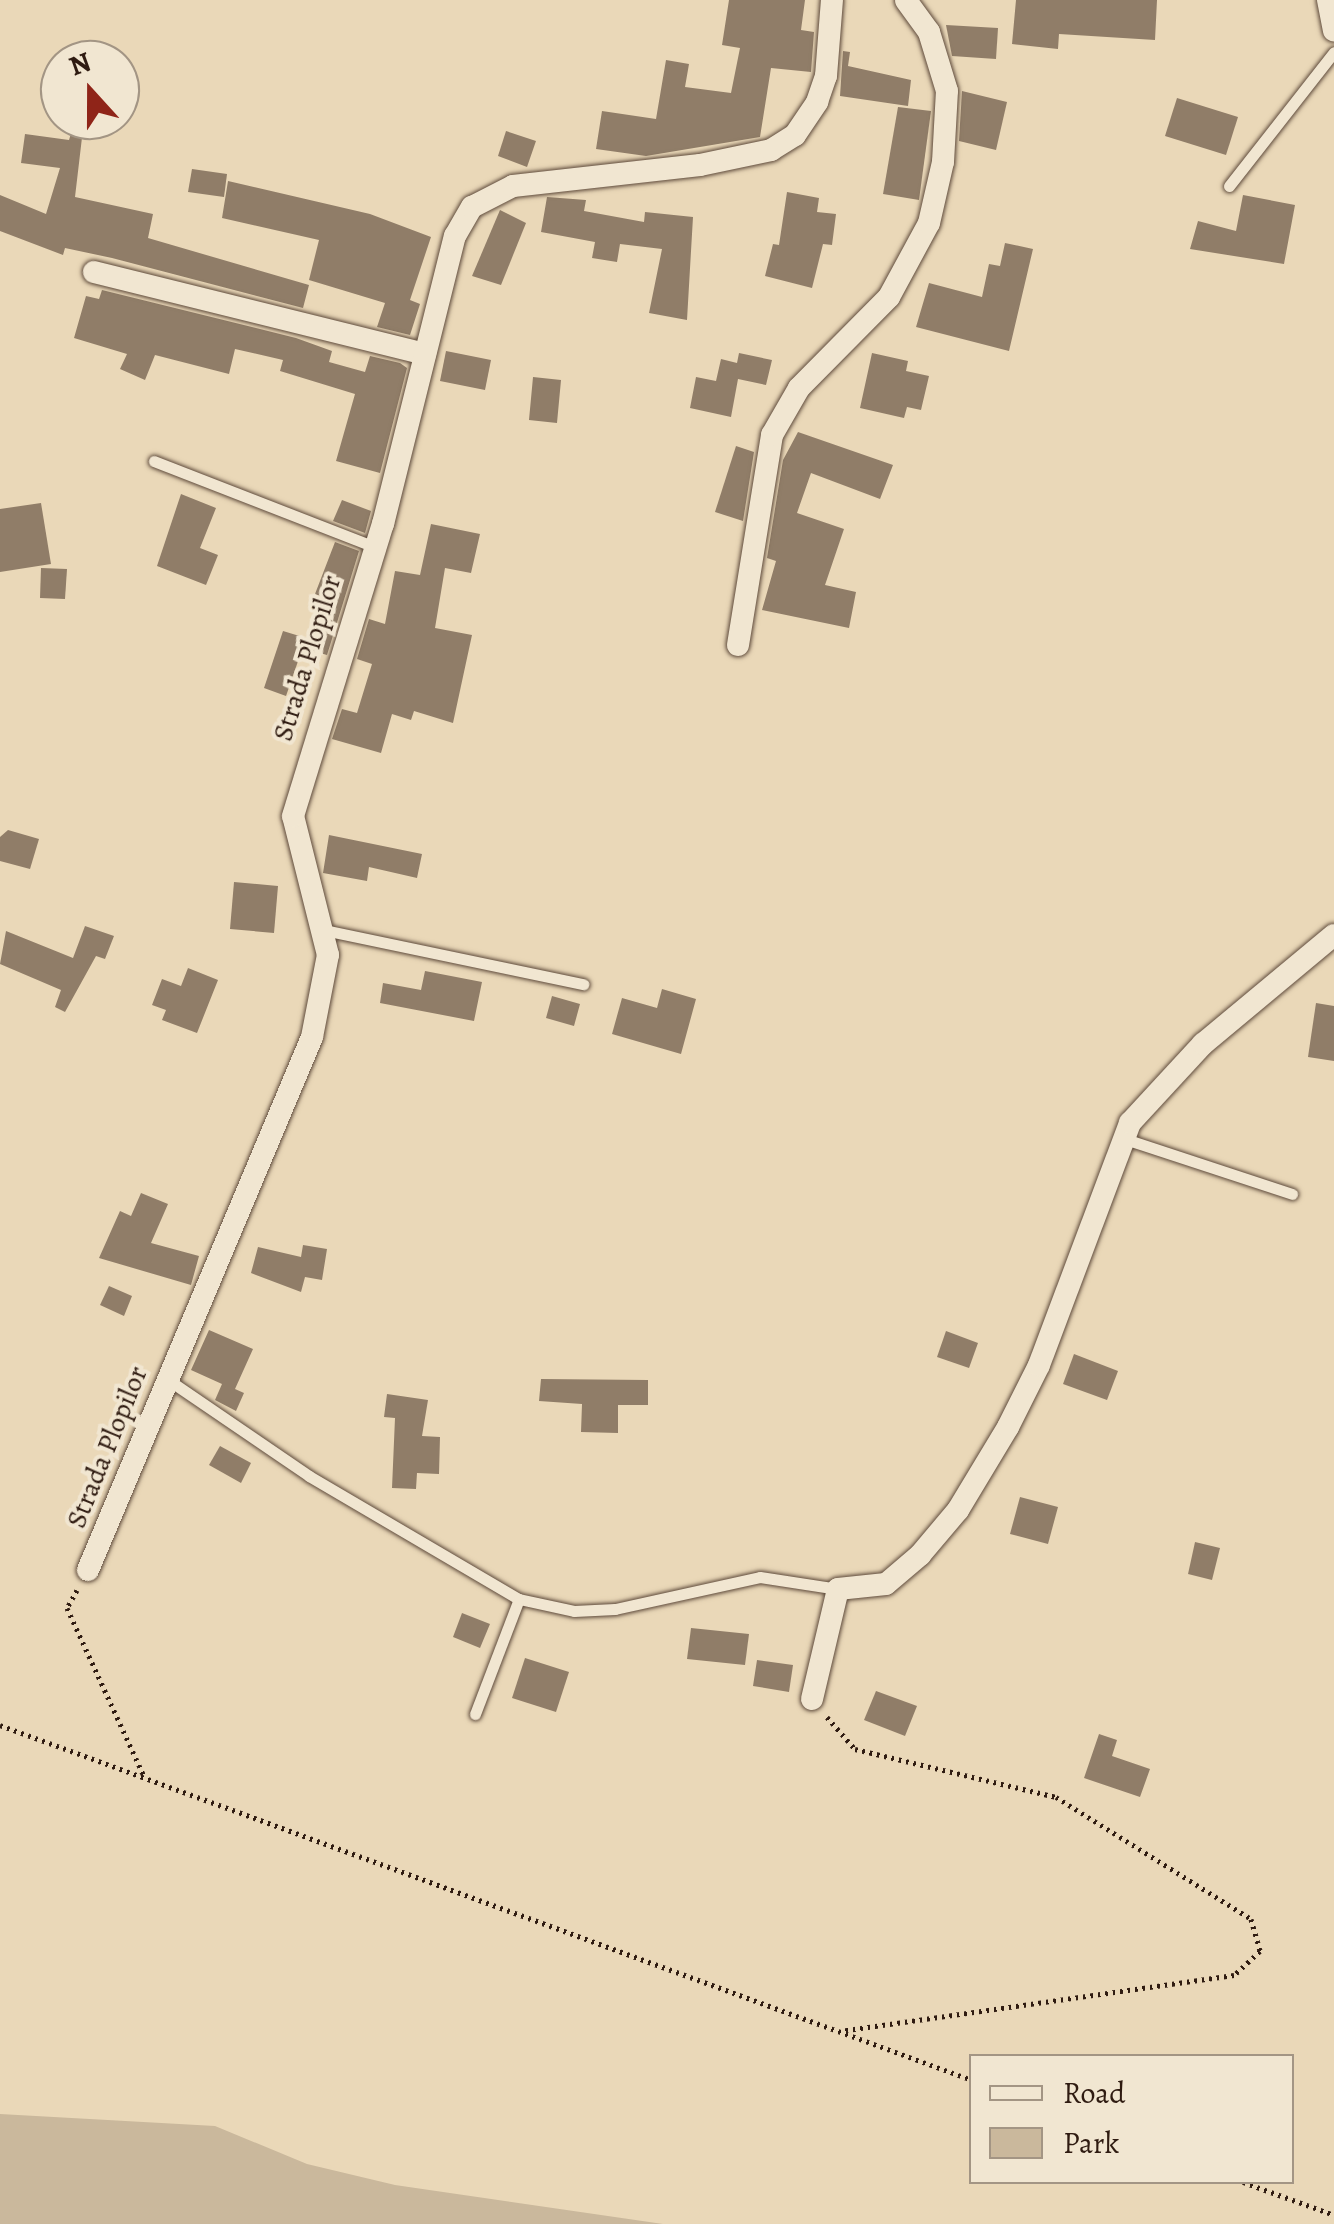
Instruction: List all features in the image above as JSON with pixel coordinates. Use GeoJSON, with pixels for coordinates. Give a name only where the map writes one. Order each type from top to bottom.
{"type":"FeatureCollection","features":[{"type":"Feature","properties":{"kind":"street","name":"Strada Plopilor"},"geometry":{"type":"LineString","coordinates":[[88,1570],[312,1037],[328,955],[292,816],[372,546],[455,236],[472,206],[514,186],[714,164],[770,150],[795,135],[817,102],[826,76],[832,0]]}},
{"type":"Feature","properties":{"kind":"street"},"geometry":{"type":"LineString","coordinates":[[738,645],[772,435],[799,388],[889,297],[929,223],[943,162],[947,91],[929,32],[906,0]]}},
{"type":"Feature","properties":{"kind":"street"},"geometry":{"type":"LineString","coordinates":[[1328,0],[1334,30]]}},
{"type":"Feature","properties":{"kind":"street"},"geometry":{"type":"LineString","coordinates":[[94,272],[425,354]]}},
{"type":"Feature","properties":{"kind":"street"},"geometry":{"type":"LineString","coordinates":[[812,1699],[838,1589],[886,1584],[920,1555],[980,1477],[1040,1365],[1122,1138],[1203,1044],[1334,934]]}},
{"type":"Feature","properties":{"kind":"lane"},"geometry":{"type":"LineString","coordinates":[[1229,186],[1334,52]]}},
{"type":"Feature","properties":{"kind":"lane"},"geometry":{"type":"LineString","coordinates":[[154,460],[372,546]]}},
{"type":"Feature","properties":{"kind":"lane"},"geometry":{"type":"LineString","coordinates":[[324,930],[582,984]]}},
{"type":"Feature","properties":{"kind":"lane"},"geometry":{"type":"LineString","coordinates":[[1122,1138],[1292,1194]]}},
{"type":"Feature","properties":{"kind":"lane"},"geometry":{"type":"LineString","coordinates":[[167,1379],[309,1476],[519,1600],[574,1611],[616,1609],[760,1577],[838,1589]]}},
{"type":"Feature","properties":{"kind":"lane"},"geometry":{"type":"LineString","coordinates":[[474,1714],[519,1600]]}},
{"type":"Feature","properties":{"kind":"path"},"geometry":{"type":"LineString","coordinates":[[88,1570],[68,1608],[145,1778]]}},
{"type":"Feature","properties":{"kind":"path"},"geometry":{"type":"LineString","coordinates":[[812,1699],[855,1748],[1056,1797],[1251,1918],[1260,1951],[1234,1975],[839,2031]]}},
{"type":"Feature","properties":{"kind":"path"},"geometry":{"type":"LineString","coordinates":[[0,1726],[969,2079]]}},
{"type":"Feature","properties":{"kind":"path"},"geometry":{"type":"LineString","coordinates":[[1249,2184],[1334,2215]]}},
{"type":"Feature","properties":{"kind":"green space"},"geometry":{"type":"Polygon","coordinates":[[[0,2114],[215,2126],[307,2164],[395,2185],[663,2224],[0,2224],[0,2114]]]}},
{"type":"Feature","properties":{"kind":"building"},"geometry":{"type":"Polygon","coordinates":[[[729,0],[805,0],[801,30],[814,32],[811,72],[771,68],[760,137],[646,156],[596,149],[602,111],[656,119],[666,60],[689,64],[685,87],[731,93],[740,48],[722,45],[729,0]]]}},
{"type":"Feature","properties":{"kind":"building"},"geometry":{"type":"Polygon","coordinates":[[[1016,0],[1157,0],[1155,40],[1059,34],[1058,49],[1012,44],[1016,0]]]}},
{"type":"Feature","properties":{"kind":"building"},"geometry":{"type":"Polygon","coordinates":[[[946,25],[998,28],[996,59],[952,56],[946,25]]]}},
{"type":"Feature","properties":{"kind":"building"},"geometry":{"type":"Polygon","coordinates":[[[843,51],[850,52],[848,66],[911,80],[908,106],[840,96],[843,51]]]}},
{"type":"Feature","properties":{"kind":"building"},"geometry":{"type":"Polygon","coordinates":[[[962,91],[1007,102],[996,150],[959,141],[962,91]]]}},
{"type":"Feature","properties":{"kind":"building"},"geometry":{"type":"Polygon","coordinates":[[[1177,98],[1238,117],[1226,155],[1165,136],[1177,98]]]}},
{"type":"Feature","properties":{"kind":"building"},"geometry":{"type":"Polygon","coordinates":[[[898,107],[931,111],[919,200],[883,194],[898,107]]]}},
{"type":"Feature","properties":{"kind":"building"},"geometry":{"type":"Polygon","coordinates":[[[506,131],[536,141],[527,167],[498,156],[506,131]]]}},
{"type":"Feature","properties":{"kind":"building"},"geometry":{"type":"Polygon","coordinates":[[[25,134],[40,136],[40,140],[82,140],[75,197],[153,214],[148,238],[309,285],[303,308],[112,258],[65,248],[63,255],[0,231],[0,195],[46,214],[60,168],[21,163],[25,134]]]}},
{"type":"Feature","properties":{"kind":"building"},"geometry":{"type":"Polygon","coordinates":[[[192,169],[227,174],[224,197],[188,192],[192,169]]]}},
{"type":"Feature","properties":{"kind":"building"},"geometry":{"type":"Polygon","coordinates":[[[228,181],[370,214],[431,237],[410,300],[420,304],[410,335],[377,327],[385,303],[309,280],[319,240],[222,218],[228,181]]]}},
{"type":"Feature","properties":{"kind":"building"},"geometry":{"type":"Polygon","coordinates":[[[787,192],[819,198],[817,212],[836,214],[832,245],[823,244],[812,288],[765,276],[773,244],[779,245],[787,192]]]}},
{"type":"Feature","properties":{"kind":"building"},"geometry":{"type":"Polygon","coordinates":[[[1243,195],[1295,205],[1284,264],[1190,249],[1198,221],[1236,231],[1243,195]]]}},
{"type":"Feature","properties":{"kind":"building"},"geometry":{"type":"Polygon","coordinates":[[[547,197],[586,200],[584,211],[644,222],[645,212],[693,217],[687,320],[649,313],[662,249],[620,244],[617,262],[592,258],[595,242],[541,232],[547,197]]]}},
{"type":"Feature","properties":{"kind":"building"},"geometry":{"type":"Polygon","coordinates":[[[500,210],[526,223],[501,285],[472,276],[500,210]]]}},
{"type":"Feature","properties":{"kind":"building"},"geometry":{"type":"Polygon","coordinates":[[[1005,243],[1033,249],[1009,351],[916,327],[929,283],[982,297],[989,264],[1000,266],[1005,243]]]}},
{"type":"Feature","properties":{"kind":"building"},"geometry":{"type":"Polygon","coordinates":[[[102,290],[296,338],[332,351],[329,362],[365,372],[370,356],[400,363],[407,368],[380,473],[336,461],[355,394],[280,371],[283,360],[235,349],[229,374],[155,355],[145,380],[120,369],[127,354],[74,338],[86,296],[99,299],[102,290]]]}},
{"type":"Feature","properties":{"kind":"building"},"geometry":{"type":"Polygon","coordinates":[[[446,351],[491,360],[485,390],[440,381],[446,351]]]}},
{"type":"Feature","properties":{"kind":"building"},"geometry":{"type":"Polygon","coordinates":[[[739,353],[772,360],[766,385],[738,379],[731,417],[690,408],[696,377],[716,381],[721,359],[737,363],[739,353]]]}},
{"type":"Feature","properties":{"kind":"building"},"geometry":{"type":"Polygon","coordinates":[[[872,353],[908,361],[906,371],[929,376],[921,410],[907,407],[904,418],[860,408],[872,353]]]}},
{"type":"Feature","properties":{"kind":"building"},"geometry":{"type":"Polygon","coordinates":[[[533,377],[561,380],[557,423],[529,420],[533,377]]]}},
{"type":"Feature","properties":{"kind":"building"},"geometry":{"type":"Polygon","coordinates":[[[798,432],[893,465],[880,499],[811,473],[797,513],[844,529],[825,585],[856,592],[849,628],[762,610],[776,561],[767,558],[783,460],[798,432]]]}},
{"type":"Feature","properties":{"kind":"building"},"geometry":{"type":"Polygon","coordinates":[[[736,446],[754,452],[743,521],[715,512],[736,446]]]}},
{"type":"Feature","properties":{"kind":"building"},"geometry":{"type":"Polygon","coordinates":[[[181,494],[216,508],[200,548],[218,555],[206,585],[157,566],[181,494]]]}},
{"type":"Feature","properties":{"kind":"building"},"geometry":{"type":"Polygon","coordinates":[[[342,500],[371,511],[365,533],[333,521],[342,500]]]}},
{"type":"Feature","properties":{"kind":"building"},"geometry":{"type":"Polygon","coordinates":[[[41,503],[51,564],[0,572],[0,509],[41,503]]]}},
{"type":"Feature","properties":{"kind":"building"},"geometry":{"type":"Polygon","coordinates":[[[431,524],[480,534],[471,573],[445,568],[435,628],[472,635],[453,723],[414,711],[411,720],[392,714],[381,753],[332,739],[342,709],[357,713],[372,664],[357,659],[369,619],[385,624],[395,571],[420,575],[431,524]]]}},
{"type":"Feature","properties":{"kind":"building"},"geometry":{"type":"Polygon","coordinates":[[[335,542],[359,551],[327,655],[306,649],[320,596],[315,594],[335,542]]]}},
{"type":"Feature","properties":{"kind":"building"},"geometry":{"type":"Polygon","coordinates":[[[41,568],[67,569],[65,599],[40,598],[41,568]]]}},
{"type":"Feature","properties":{"kind":"building"},"geometry":{"type":"Polygon","coordinates":[[[283,631],[306,638],[286,696],[264,688],[283,631]]]}},
{"type":"Feature","properties":{"kind":"building"},"geometry":{"type":"Polygon","coordinates":[[[8,830],[39,839],[30,869],[0,861],[0,837],[8,830]]]}},
{"type":"Feature","properties":{"kind":"building"},"geometry":{"type":"Polygon","coordinates":[[[329,835],[422,854],[417,878],[369,867],[367,881],[323,873],[329,835]]]}},
{"type":"Feature","properties":{"kind":"building"},"geometry":{"type":"Polygon","coordinates":[[[234,882],[278,886],[274,933],[230,929],[234,882]]]}},
{"type":"Feature","properties":{"kind":"building"},"geometry":{"type":"Polygon","coordinates":[[[85,926],[114,936],[105,959],[96,956],[65,1012],[55,1007],[61,990],[0,964],[6,931],[73,958],[85,926]]]}},
{"type":"Feature","properties":{"kind":"building"},"geometry":{"type":"Polygon","coordinates":[[[188,968],[218,980],[197,1033],[162,1020],[166,1010],[152,1005],[162,979],[181,986],[188,968]]]}},
{"type":"Feature","properties":{"kind":"building"},"geometry":{"type":"Polygon","coordinates":[[[425,971],[482,982],[474,1021],[380,1003],[383,983],[421,990],[425,971]]]}},
{"type":"Feature","properties":{"kind":"building"},"geometry":{"type":"Polygon","coordinates":[[[662,989],[696,999],[681,1054],[612,1034],[622,998],[657,1008],[662,989]]]}},
{"type":"Feature","properties":{"kind":"building"},"geometry":{"type":"Polygon","coordinates":[[[552,996],[580,1004],[574,1026],[546,1018],[552,996]]]}},
{"type":"Feature","properties":{"kind":"building"},"geometry":{"type":"Polygon","coordinates":[[[1316,1003],[1334,1006],[1334,1061],[1308,1057],[1316,1003]]]}},
{"type":"Feature","properties":{"kind":"building"},"geometry":{"type":"Polygon","coordinates":[[[141,1193],[168,1204],[151,1243],[199,1256],[191,1285],[99,1258],[120,1211],[131,1216],[141,1193]]]}},
{"type":"Feature","properties":{"kind":"building"},"geometry":{"type":"Polygon","coordinates":[[[303,1245],[327,1249],[322,1280],[305,1277],[301,1292],[251,1273],[258,1247],[301,1257],[303,1245]]]}},
{"type":"Feature","properties":{"kind":"building"},"geometry":{"type":"Polygon","coordinates":[[[109,1286],[132,1296],[124,1316],[100,1305],[109,1286]]]}},
{"type":"Feature","properties":{"kind":"building"},"geometry":{"type":"Polygon","coordinates":[[[209,1330],[253,1349],[235,1389],[244,1393],[236,1411],[215,1400],[222,1384],[191,1370],[209,1330]]]}},
{"type":"Feature","properties":{"kind":"building"},"geometry":{"type":"Polygon","coordinates":[[[946,1331],[978,1343],[969,1368],[937,1357],[946,1331]]]}},
{"type":"Feature","properties":{"kind":"building"},"geometry":{"type":"Polygon","coordinates":[[[1074,1354],[1118,1371],[1107,1400],[1063,1384],[1074,1354]]]}},
{"type":"Feature","properties":{"kind":"building"},"geometry":{"type":"Polygon","coordinates":[[[541,1379],[648,1380],[648,1405],[618,1405],[618,1433],[581,1432],[582,1404],[539,1401],[541,1379]]]}},
{"type":"Feature","properties":{"kind":"building"},"geometry":{"type":"Polygon","coordinates":[[[387,1394],[428,1400],[422,1436],[440,1437],[439,1474],[417,1473],[416,1489],[392,1488],[395,1418],[384,1417],[387,1394]]]}},
{"type":"Feature","properties":{"kind":"building"},"geometry":{"type":"Polygon","coordinates":[[[220,1446],[251,1463],[241,1483],[209,1465],[220,1446]]]}},
{"type":"Feature","properties":{"kind":"building"},"geometry":{"type":"Polygon","coordinates":[[[1020,1497],[1058,1507],[1048,1544],[1010,1534],[1020,1497]]]}},
{"type":"Feature","properties":{"kind":"building"},"geometry":{"type":"Polygon","coordinates":[[[1195,1542],[1220,1548],[1212,1580],[1188,1574],[1195,1542]]]}},
{"type":"Feature","properties":{"kind":"building"},"geometry":{"type":"Polygon","coordinates":[[[462,1613],[490,1624],[480,1648],[453,1637],[462,1613]]]}},
{"type":"Feature","properties":{"kind":"building"},"geometry":{"type":"Polygon","coordinates":[[[691,1628],[749,1634],[745,1665],[687,1659],[691,1628]]]}},
{"type":"Feature","properties":{"kind":"building"},"geometry":{"type":"Polygon","coordinates":[[[525,1658],[569,1672],[556,1712],[512,1698],[525,1658]]]}},
{"type":"Feature","properties":{"kind":"building"},"geometry":{"type":"Polygon","coordinates":[[[757,1660],[793,1665],[789,1692],[753,1686],[757,1660]]]}},
{"type":"Feature","properties":{"kind":"building"},"geometry":{"type":"Polygon","coordinates":[[[876,1691],[917,1706],[905,1736],[864,1720],[876,1691]]]}},
{"type":"Feature","properties":{"kind":"building"},"geometry":{"type":"Polygon","coordinates":[[[1099,1734],[1117,1740],[1112,1756],[1150,1769],[1140,1797],[1084,1778],[1099,1734]]]}}]}
